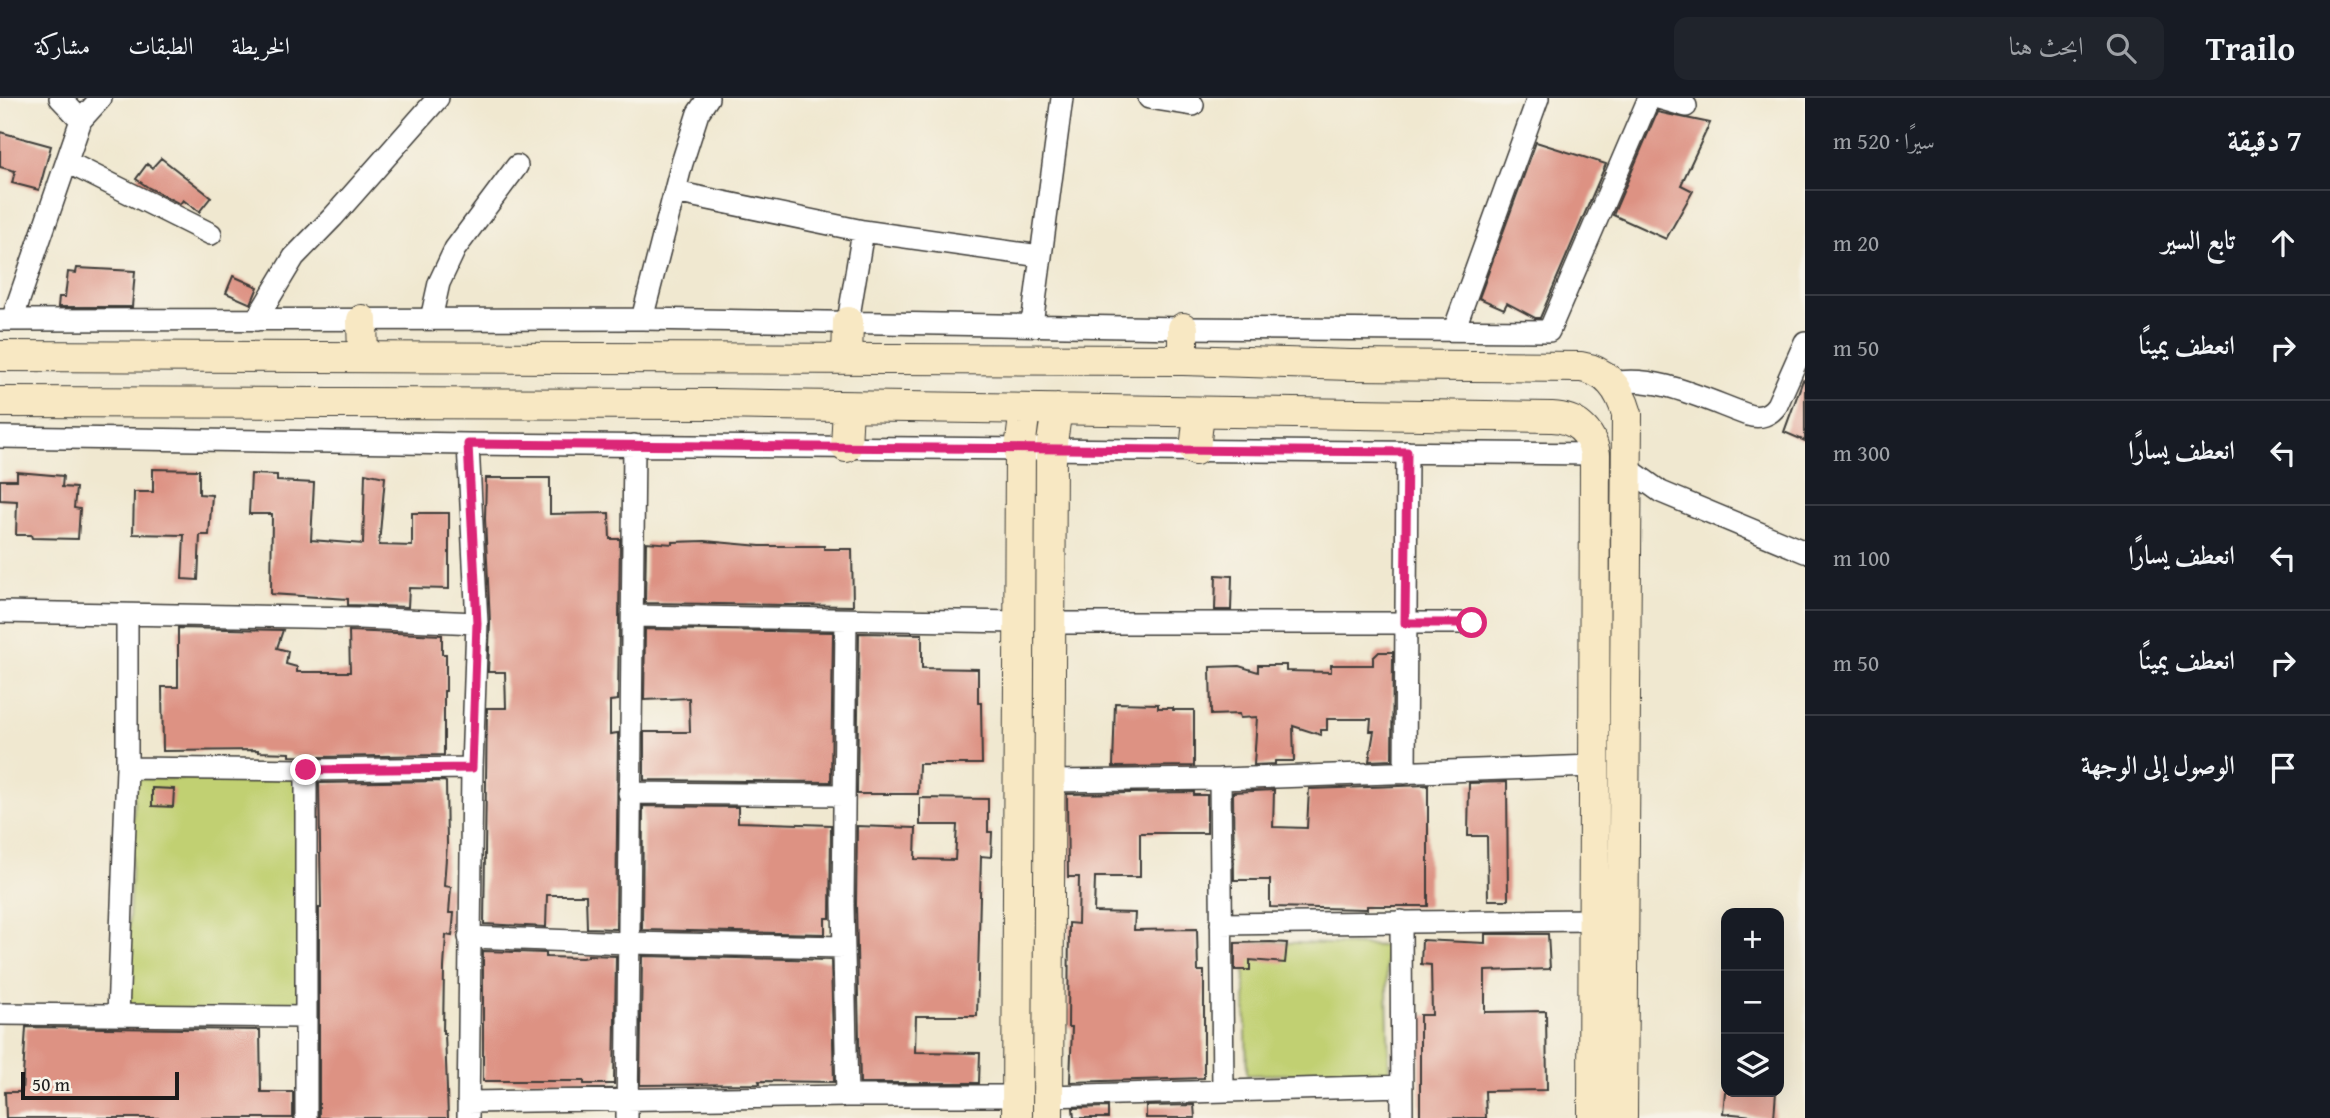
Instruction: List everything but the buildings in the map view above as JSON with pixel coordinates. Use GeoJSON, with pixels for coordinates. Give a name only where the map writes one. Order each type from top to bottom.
{"type":"FeatureCollection","features":[{"type":"Feature","properties":{"kind":"street"},"geometry":{"type":"LineString","coordinates":[[60,98],[81,120]]}},
{"type":"Feature","properties":{"kind":"street"},"geometry":{"type":"LineString","coordinates":[[101,98],[81,120],[6,320],[642,319],[1549,331],[1649,98]]}},
{"type":"Feature","properties":{"kind":"street"},"geometry":{"type":"LineString","coordinates":[[256,320],[295,257],[334,217],[438,98]]}},
{"type":"Feature","properties":{"kind":"street"},"geometry":{"type":"LineString","coordinates":[[642,319],[698,113],[708,98]]}},
{"type":"Feature","properties":{"kind":"street"},"geometry":{"type":"LineString","coordinates":[[1032,324],[1062,98]]}},
{"type":"Feature","properties":{"kind":"street"},"geometry":{"type":"LineString","coordinates":[[1149,98],[1193,105]]}},
{"type":"Feature","properties":{"kind":"street"},"geometry":{"type":"LineString","coordinates":[[1454,330],[1538,98]]}},
{"type":"Feature","properties":{"kind":"street"},"geometry":{"type":"LineString","coordinates":[[1658,98],[1686,106]]}},
{"type":"Feature","properties":{"kind":"street"},"geometry":{"type":"LineString","coordinates":[[67,162],[211,234]]}},
{"type":"Feature","properties":{"kind":"street"},"geometry":{"type":"LineString","coordinates":[[430,319],[439,283],[455,249],[517,166]]}},
{"type":"Feature","properties":{"kind":"street"},"geometry":{"type":"LineString","coordinates":[[675,192],[863,231],[1040,256]]}},
{"type":"Feature","properties":{"kind":"street"},"geometry":{"type":"LineString","coordinates":[[847,359],[848,322],[863,231]]}},
{"type":"Feature","properties":{"kind":"street"},"geometry":{"type":"LineString","coordinates":[[362,320],[363,357]]}},
{"type":"Feature","properties":{"kind":"street"},"geometry":{"type":"LineString","coordinates":[[1183,328],[1183,360]]}},
{"type":"Feature","properties":{"kind":"street"},"geometry":{"type":"LineString","coordinates":[[1612,383],[1634,380],[1656,383],[1748,415],[1761,416],[1777,405],[1805,342]]}},
{"type":"Feature","properties":{"kind":"street"},"geometry":{"type":"LineString","coordinates":[[0,356],[1183,360],[1594,369],[1619,392],[1627,414],[1622,1118]]}},
{"type":"Feature","properties":{"kind":"street"},"geometry":{"type":"LineString","coordinates":[[149,356],[159,364],[163,375],[163,387],[152,401]]}},
{"type":"Feature","properties":{"kind":"street"},"geometry":{"type":"LineString","coordinates":[[238,358],[229,366],[225,377],[229,395],[238,403]]}},
{"type":"Feature","properties":{"kind":"street"},"geometry":{"type":"LineString","coordinates":[[634,358],[644,365],[649,377],[648,390],[637,404]]}},
{"type":"Feature","properties":{"kind":"street"},"geometry":{"type":"LineString","coordinates":[[713,404],[703,394],[700,380],[705,367],[716,358]]}},
{"type":"Feature","properties":{"kind":"street"},"geometry":{"type":"LineString","coordinates":[[1261,412],[1278,399],[1281,386],[1277,372],[1266,363]]}},
{"type":"Feature","properties":{"kind":"street"},"geometry":{"type":"LineString","coordinates":[[1345,414],[1335,402],[1333,388],[1338,374],[1350,365]]}},
{"type":"Feature","properties":{"kind":"street"},"geometry":{"type":"LineString","coordinates":[[0,402],[713,404],[1563,417],[1574,421],[1589,435],[1595,454],[1593,1118]]}},
{"type":"Feature","properties":{"kind":"street"},"geometry":{"type":"LineString","coordinates":[[846,447],[848,407]]}},
{"type":"Feature","properties":{"kind":"street"},"geometry":{"type":"LineString","coordinates":[[468,444],[477,623],[472,768],[468,1110],[627,1109],[847,1096],[1017,1107],[1020,449],[1025,409]]}},
{"type":"Feature","properties":{"kind":"street"},"geometry":{"type":"LineString","coordinates":[[1057,409],[1051,449],[1048,1107],[1223,1090],[1402,1086]]}},
{"type":"Feature","properties":{"kind":"street"},"geometry":{"type":"LineString","coordinates":[[1195,450],[1199,412]]}},
{"type":"Feature","properties":{"kind":"street"},"geometry":{"type":"LineString","coordinates":[[0,437],[1595,454]]}},
{"type":"Feature","properties":{"kind":"street"},"geometry":{"type":"LineString","coordinates":[[627,1109],[634,445]]}},
{"type":"Feature","properties":{"kind":"street"},"geometry":{"type":"LineString","coordinates":[[1405,773],[1407,452]]}},
{"type":"Feature","properties":{"kind":"street"},"geometry":{"type":"LineString","coordinates":[[1626,467],[1661,492],[1805,552]]}},
{"type":"Feature","properties":{"kind":"street"},"geometry":{"type":"LineString","coordinates":[[0,612],[358,618],[477,623]]}},
{"type":"Feature","properties":{"kind":"street"},"geometry":{"type":"LineString","coordinates":[[118,1015],[127,768],[127,616]]}},
{"type":"Feature","properties":{"kind":"street"},"geometry":{"type":"LineString","coordinates":[[634,616],[1019,622]]}},
{"type":"Feature","properties":{"kind":"street"},"geometry":{"type":"LineString","coordinates":[[846,620],[844,947],[847,1096]]}},
{"type":"Feature","properties":{"kind":"street"},"geometry":{"type":"LineString","coordinates":[[1051,623],[1472,623]]}},
{"type":"Feature","properties":{"kind":"street"},"geometry":{"type":"LineString","coordinates":[[1049,781],[1220,779],[1594,766]]}},
{"type":"Feature","properties":{"kind":"street"},"geometry":{"type":"LineString","coordinates":[[127,768],[472,768]]}},
{"type":"Feature","properties":{"kind":"street"},"geometry":{"type":"LineString","coordinates":[[306,770],[306,1118]]}},
{"type":"Feature","properties":{"kind":"street"},"geometry":{"type":"LineString","coordinates":[[1220,779],[1223,1090]]}},
{"type":"Feature","properties":{"kind":"street"},"geometry":{"type":"LineString","coordinates":[[629,793],[844,795]]}},
{"type":"Feature","properties":{"kind":"street"},"geometry":{"type":"LineString","coordinates":[[1221,924],[1593,919]]}},
{"type":"Feature","properties":{"kind":"street"},"geometry":{"type":"LineString","coordinates":[[1401,921],[1402,1118]]}},
{"type":"Feature","properties":{"kind":"street"},"geometry":{"type":"LineString","coordinates":[[470,937],[844,947]]}},
{"type":"Feature","properties":{"kind":"street"},"geometry":{"type":"LineString","coordinates":[[0,1014],[305,1017]]}},
{"type":"Feature","properties":{"kind":"green space"},"geometry":{"type":"Polygon","coordinates":[[[299,777],[302,1011],[125,1010],[135,779],[299,777]]]}},
{"type":"Feature","properties":{"kind":"green space"},"geometry":{"type":"Polygon","coordinates":[[[1244,943],[1386,946],[1389,1072],[1247,1075],[1244,943]]]}},
{"type":"Feature","properties":{"kind":"route"},"geometry":{"type":"LineString","coordinates":[[306,770],[472,768],[477,623],[468,444],[1407,452],[1405,623],[1472,623]]}}]}
